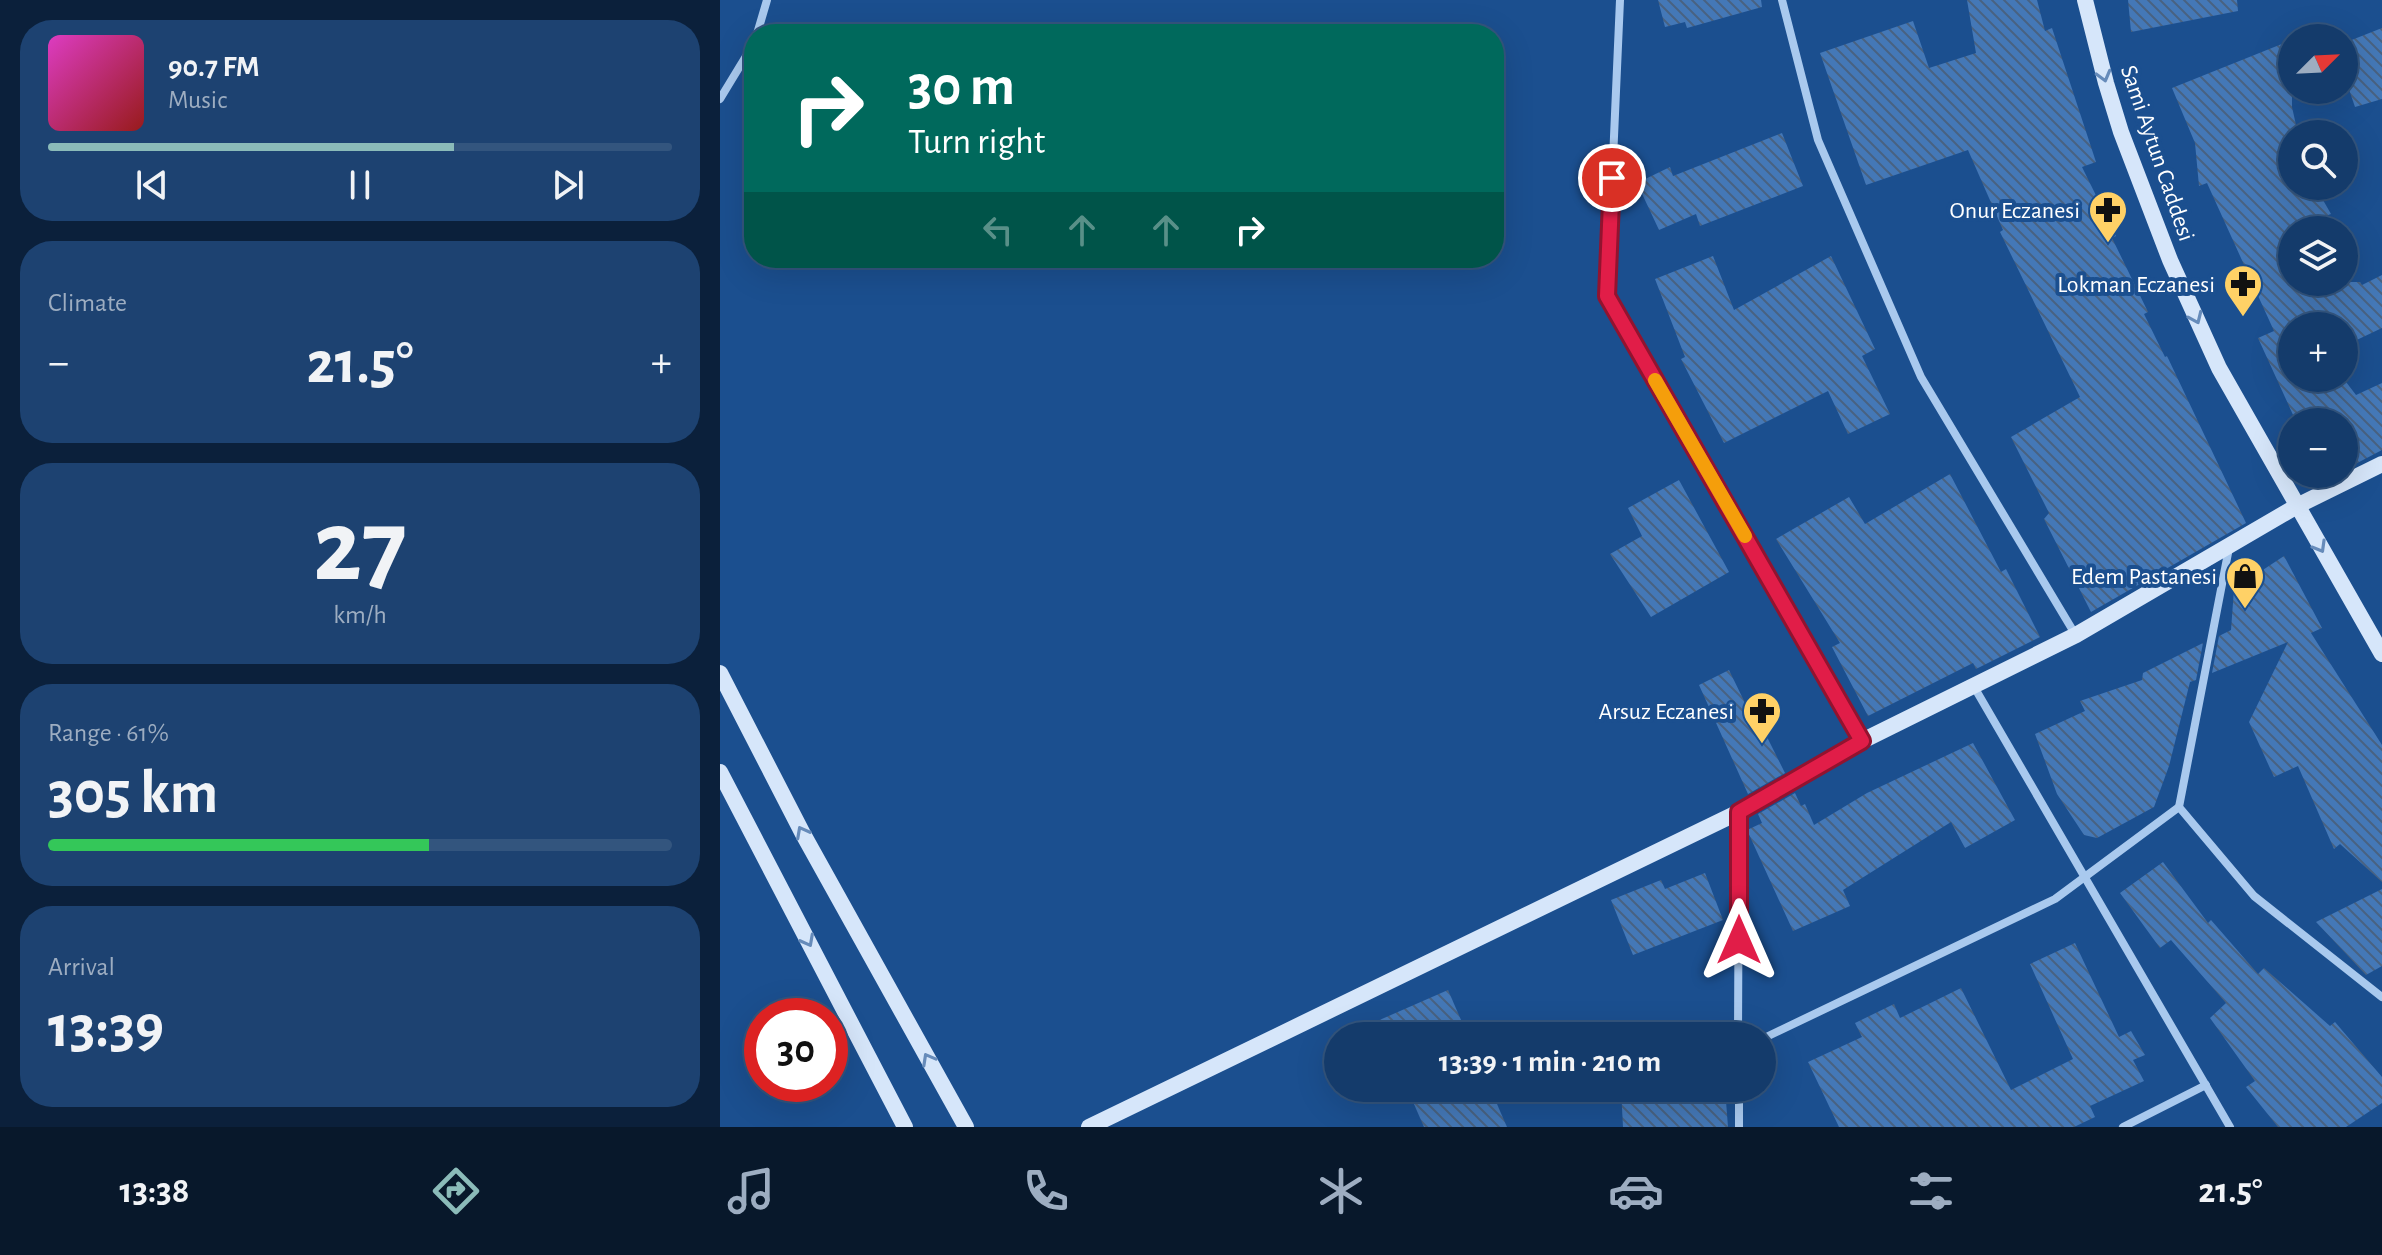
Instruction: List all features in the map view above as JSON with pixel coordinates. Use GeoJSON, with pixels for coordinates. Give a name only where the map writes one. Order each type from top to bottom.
{"type":"FeatureCollection","features":[{"type":"Feature","properties":{"kind":"street"},"geometry":{"type":"LineString","coordinates":[[760,24],[767,0]]}},
{"type":"Feature","properties":{"kind":"street"},"geometry":{"type":"LineString","coordinates":[[1620,0],[1607,296],[1862,741]]}},
{"type":"Feature","properties":{"kind":"street"},"geometry":{"type":"LineString","coordinates":[[1782,0],[1818,140],[1921,377],[2076,635]]}},
{"type":"Feature","properties":{"kind":"street","name":"Sami Aytun Caddesi"},"geometry":{"type":"LineString","coordinates":[[2085,0],[2121,132],[2170,260],[2219,368],[2382,654]]}},
{"type":"Feature","properties":{"kind":"street"},"geometry":{"type":"LineString","coordinates":[[720,99],[744,59]]}},
{"type":"Feature","properties":{"kind":"street"},"geometry":{"type":"LineString","coordinates":[[1089,1127],[1739,812],[1862,741],[2076,635],[2297,506],[2382,464]]}},
{"type":"Feature","properties":{"kind":"street"},"geometry":{"type":"LineString","coordinates":[[1776,1032],[2055,899],[2179,807],[2230,545]]}},
{"type":"Feature","properties":{"kind":"street"},"geometry":{"type":"LineString","coordinates":[[720,673],[803,834],[966,1127]]}},
{"type":"Feature","properties":{"kind":"street"},"geometry":{"type":"LineString","coordinates":[[1973,685],[2230,1127]]}},
{"type":"Feature","properties":{"kind":"street"},"geometry":{"type":"LineString","coordinates":[[720,772],[905,1127]]}},
{"type":"Feature","properties":{"kind":"street"},"geometry":{"type":"LineString","coordinates":[[2179,807],[2254,896],[2382,997]]}},
{"type":"Feature","properties":{"kind":"street"},"geometry":{"type":"LineString","coordinates":[[1738,1022],[1739,812]]}},
{"type":"Feature","properties":{"kind":"street"},"geometry":{"type":"LineString","coordinates":[[2123,1127],[2206,1085]]}},
{"type":"Feature","properties":{"kind":"street"},"geometry":{"type":"LineString","coordinates":[[1739,1102],[1739,1127]]}},
{"type":"Feature","properties":{"kind":"building"},"geometry":{"type":"Polygon","coordinates":[[[1658,0],[1761,0],[1762,7],[1687,28],[1685,22],[1665,27],[1658,0]]]}},
{"type":"Feature","properties":{"kind":"building"},"geometry":{"type":"Polygon","coordinates":[[[1967,0],[2037,0],[2045,31],[2052,28],[2096,162],[2082,167],[2116,236],[2112,238],[2148,312],[2144,314],[2246,523],[2091,612],[2044,519],[2049,513],[2011,437],[2080,397],[2000,232],[2003,230],[1968,150],[1866,185],[1820,53],[1913,21],[1929,68],[1976,53],[1967,0]]]}},
{"type":"Feature","properties":{"kind":"building"},"geometry":{"type":"Polygon","coordinates":[[[2128,0],[2237,0],[2238,11],[2131,32],[2128,0]]]}},
{"type":"Feature","properties":{"kind":"building"},"geometry":{"type":"Polygon","coordinates":[[[2382,28],[2382,99],[2355,107],[2354,104],[2358,104],[2358,37],[2382,28]]]}},
{"type":"Feature","properties":{"kind":"building"},"geometry":{"type":"Polygon","coordinates":[[[2278,46],[2278,104],[2292,104],[2295,120],[2278,120],[2278,200],[2323,200],[2331,214],[2278,216],[2278,296],[2358,296],[2358,282],[2362,285],[2382,275],[2382,328],[2358,339],[2358,312],[2278,312],[2278,382],[2258,338],[2274,331],[2207,183],[2199,186],[2195,143],[2172,88],[2278,46]]]}},
{"type":"Feature","properties":{"kind":"building"},"geometry":{"type":"Polygon","coordinates":[[[1782,133],[1803,186],[1700,226],[1696,214],[1659,230],[1637,183],[1670,167],[1673,176],[1782,133]]]}},
{"type":"Feature","properties":{"kind":"building"},"geometry":{"type":"Polygon","coordinates":[[[1713,256],[1734,310],[1831,256],[1875,349],[1862,356],[1890,414],[1848,434],[1828,391],[1724,443],[1681,359],[1685,357],[1655,279],[1713,256]]]}},
{"type":"Feature","properties":{"kind":"building"},"geometry":{"type":"Polygon","coordinates":[[[2382,383],[2382,450],[2358,463],[2358,408],[2290,408],[2283,392],[2354,392],[2356,395],[2382,383]]]}},
{"type":"Feature","properties":{"kind":"building"},"geometry":{"type":"Polygon","coordinates":[[[1950,474],[2001,572],[2006,569],[2040,637],[1976,669],[1973,663],[1868,716],[1832,647],[1840,643],[1776,539],[1849,497],[1865,524],[1950,474]]]}},
{"type":"Feature","properties":{"kind":"building"},"geometry":{"type":"Polygon","coordinates":[[[1679,480],[1729,572],[1651,617],[1610,554],[1642,536],[1628,508],[1679,480]]]}},
{"type":"Feature","properties":{"kind":"building"},"geometry":{"type":"Polygon","coordinates":[[[2284,556],[2322,628],[2311,633],[2382,745],[2382,882],[2340,844],[2334,849],[2298,766],[2274,777],[2249,722],[2288,642],[2212,673],[2219,636],[2231,630],[2234,589],[2284,556]]]}},
{"type":"Feature","properties":{"kind":"building"},"geometry":{"type":"Polygon","coordinates":[[[2203,643],[2196,680],[2190,682],[2169,766],[2154,807],[2097,838],[2084,835],[2057,794],[2035,734],[2085,711],[2080,701],[2142,680],[2143,673],[2203,643]]]}},
{"type":"Feature","properties":{"kind":"building"},"geometry":{"type":"Polygon","coordinates":[[[1729,670],[1747,707],[1751,705],[1785,773],[1748,794],[1699,685],[1729,670]]]}},
{"type":"Feature","properties":{"kind":"building"},"geometry":{"type":"Polygon","coordinates":[[[1973,743],[2015,820],[1965,848],[1951,822],[1843,890],[1850,906],[1793,931],[1747,830],[1762,823],[1758,814],[1795,793],[1801,806],[1805,804],[1814,825],[1867,793],[1973,743]]]}},
{"type":"Feature","properties":{"kind":"building"},"geometry":{"type":"Polygon","coordinates":[[[2163,862],[2208,923],[2211,920],[2258,974],[2264,968],[2330,1026],[2335,1022],[2382,1077],[2382,1103],[2346,1127],[2278,1127],[2246,1087],[2255,1081],[2210,1018],[2226,1003],[2171,940],[2160,948],[2120,893],[2163,862]]]}},
{"type":"Feature","properties":{"kind":"building"},"geometry":{"type":"Polygon","coordinates":[[[1705,873],[1723,920],[1633,955],[1611,900],[1661,880],[1665,889],[1705,873]]]}},
{"type":"Feature","properties":{"kind":"building"},"geometry":{"type":"Polygon","coordinates":[[[2382,889],[2382,966],[2366,975],[2316,922],[2382,889]]]}},
{"type":"Feature","properties":{"kind":"building"},"geometry":{"type":"Polygon","coordinates":[[[2075,943],[2119,1037],[2131,1031],[2145,1055],[2133,1060],[2144,1081],[2090,1106],[2095,1117],[2074,1127],[1839,1127],[1808,1062],[1862,1037],[1855,1023],[1894,1004],[1900,1018],[1961,988],[2011,1090],[2073,1059],[2030,964],[2075,943]]]}},
{"type":"Feature","properties":{"kind":"building"},"geometry":{"type":"Polygon","coordinates":[[[1448,990],[1462,1022],[1375,1022],[1448,990]]]}},
{"type":"Feature","properties":{"kind":"building"},"geometry":{"type":"Polygon","coordinates":[[[1413,1102],[1496,1102],[1507,1127],[1424,1127],[1413,1102]]]}},
{"type":"Feature","properties":{"kind":"building"},"geometry":{"type":"Polygon","coordinates":[[[1622,1102],[1726,1102],[1728,1127],[1623,1127],[1622,1102]]]}},
{"type":"Feature","properties":{"kind":"slow traffic"},"geometry":{"type":"LineString","coordinates":[[1655,380],[1745,536]]}},
{"type":"Feature","properties":{"kind":"place","name":"Onur Eczanesi"},"geometry":{"type":"Point","coordinates":[2108,244]}},
{"type":"Feature","properties":{"kind":"place","name":"Lokman Eczanesi"},"geometry":{"type":"Point","coordinates":[2243,318]}},
{"type":"Feature","properties":{"kind":"place","name":"Edem Pastanesi"},"geometry":{"type":"Point","coordinates":[2245,610]}},
{"type":"Feature","properties":{"kind":"place","name":"Arsuz Eczanesi"},"geometry":{"type":"Point","coordinates":[1762,745]}},
{"type":"Feature","properties":{"kind":"route"},"geometry":{"type":"LineString","coordinates":[[1612,178],[1607,296],[1862,741],[1739,812],[1739,940]]}}]}
